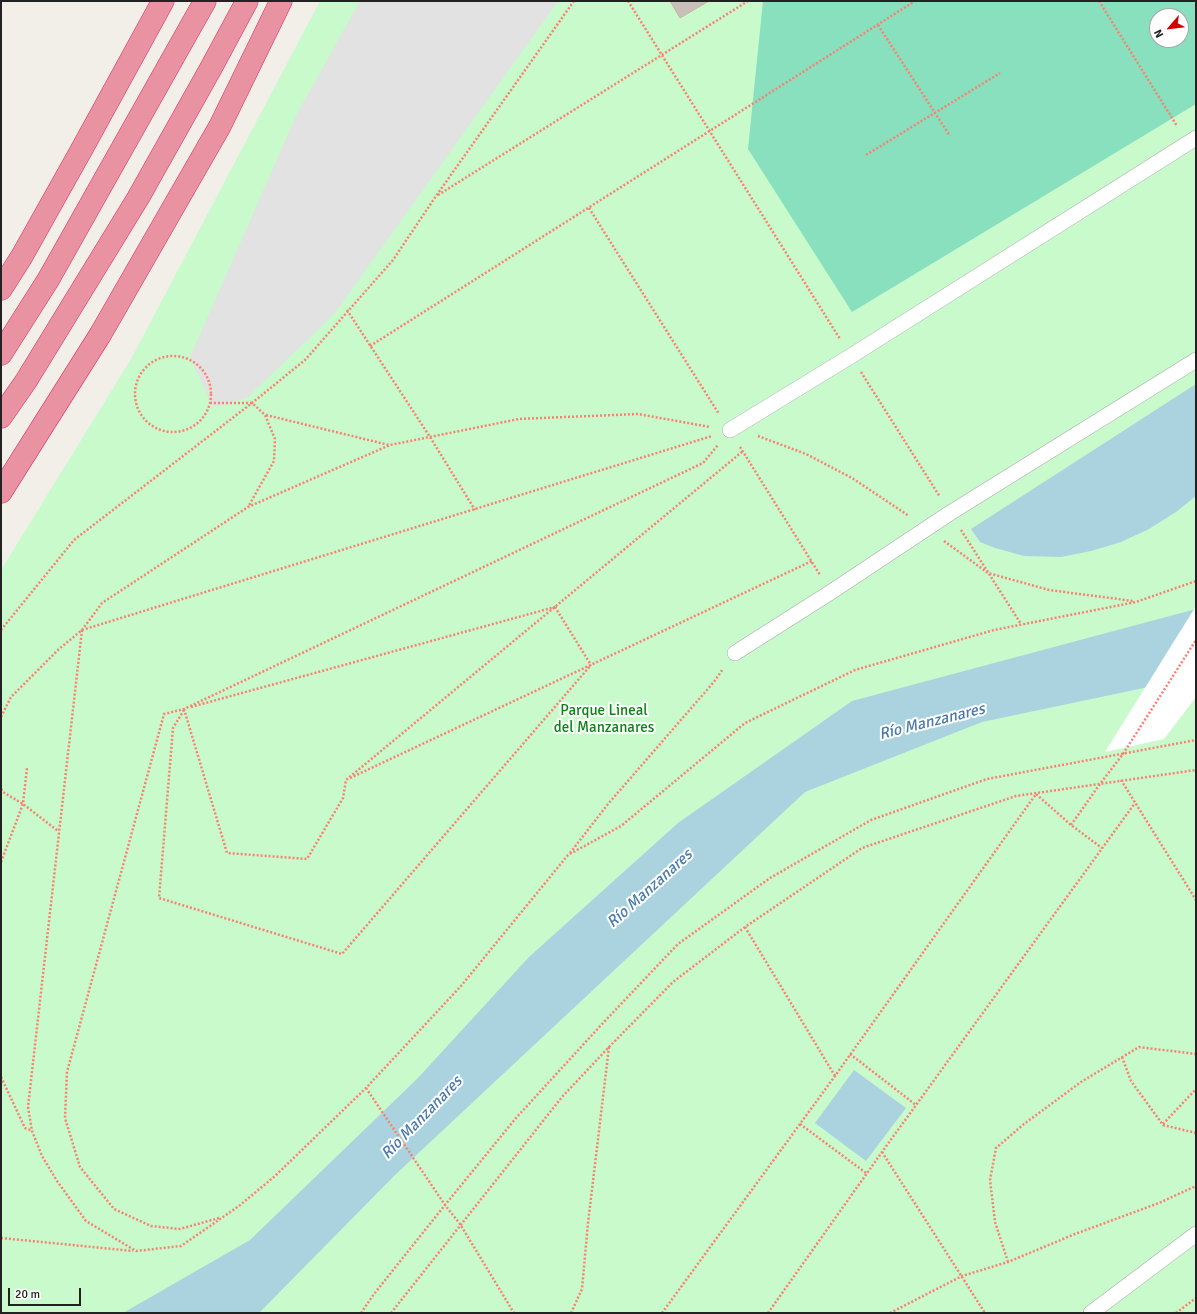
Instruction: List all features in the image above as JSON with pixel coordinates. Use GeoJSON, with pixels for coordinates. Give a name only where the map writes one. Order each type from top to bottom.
{"type":"FeatureCollection","features":[{"type":"Feature","properties":{"kind":"highway"},"geometry":{"type":"LineString","coordinates":[[1,290],[22,256],[163,1]]}},
{"type":"Feature","properties":{"kind":"highway"},"geometry":{"type":"LineString","coordinates":[[1,354],[48,280],[205,1]]}},
{"type":"Feature","properties":{"kind":"highway"},"geometry":{"type":"LineString","coordinates":[[1,416],[26,381],[138,198],[247,1]]}},
{"type":"Feature","properties":{"kind":"highway"},"geometry":{"type":"LineString","coordinates":[[1,492],[100,335],[220,126],[281,1]]}},
{"type":"Feature","properties":{"kind":"highway"},"geometry":{"type":"LineString","coordinates":[[1,281],[22,256]]}},
{"type":"Feature","properties":{"kind":"street"},"geometry":{"type":"LineString","coordinates":[[730,430],[851,356],[1192,140]]}},
{"type":"Feature","properties":{"kind":"street"},"geometry":{"type":"LineString","coordinates":[[735,652],[831,592],[950,513],[1196,360]]}},
{"type":"Feature","properties":{"kind":"street"},"geometry":{"type":"LineString","coordinates":[[1091,1313],[1196,1234]]}},
{"type":"Feature","properties":{"kind":"path"},"geometry":{"type":"LineString","coordinates":[[1,630],[74,540],[252,403],[305,360],[347,310],[393,260],[436,196],[574,1]]}},
{"type":"Feature","properties":{"kind":"path"},"geometry":{"type":"LineString","coordinates":[[628,1],[1021,624]]}},
{"type":"Feature","properties":{"kind":"path"},"geometry":{"type":"LineString","coordinates":[[436,196],[748,1]]}},
{"type":"Feature","properties":{"kind":"path"},"geometry":{"type":"LineString","coordinates":[[370,346],[915,1]]}},
{"type":"Feature","properties":{"kind":"path"},"geometry":{"type":"LineString","coordinates":[[1098,1],[1192,140]]}},
{"type":"Feature","properties":{"kind":"path"},"geometry":{"type":"LineString","coordinates":[[878,25],[950,136]]}},
{"type":"Feature","properties":{"kind":"path"},"geometry":{"type":"LineString","coordinates":[[866,155],[1000,73]]}},
{"type":"Feature","properties":{"kind":"path"},"geometry":{"type":"LineString","coordinates":[[589,208],[831,592]]}},
{"type":"Feature","properties":{"kind":"path"},"geometry":{"type":"LineString","coordinates":[[347,310],[430,437],[475,510]]}},
{"type":"Feature","properties":{"kind":"path"},"geometry":{"type":"LineString","coordinates":[[169,356],[181,356],[193,361],[202,368],[208,379],[211,391],[210,403],[205,415],[196,424],[185,430],[172,432],[159,430],[148,423],[140,412],[135,400],[135,387],[140,375],[147,365],[157,359],[169,356]]}},
{"type":"Feature","properties":{"kind":"path"},"geometry":{"type":"LineString","coordinates":[[210,403],[252,403],[265,415],[275,439],[274,461],[248,507]]}},
{"type":"Feature","properties":{"kind":"path"},"geometry":{"type":"LineString","coordinates":[[1,717],[11,697],[59,649],[82,630],[102,603],[248,507],[390,446],[519,419],[638,414],[755,435],[806,454],[852,478],[927,528],[988,573],[1049,590],[1136,602]]}},
{"type":"Feature","properties":{"kind":"path"},"geometry":{"type":"LineString","coordinates":[[265,415],[390,446]]}},
{"type":"Feature","properties":{"kind":"path"},"geometry":{"type":"LineString","coordinates":[[82,630],[475,510],[730,430]]}},
{"type":"Feature","properties":{"kind":"path"},"geometry":{"type":"LineString","coordinates":[[591,665],[342,954],[159,898],[173,728],[184,709],[703,463],[730,430]]}},
{"type":"Feature","properties":{"kind":"path"},"geometry":{"type":"LineString","coordinates":[[184,709],[227,853],[307,859],[343,798],[346,780],[743,451]]}},
{"type":"Feature","properties":{"kind":"path"},"geometry":{"type":"LineString","coordinates":[[346,780],[812,561]]}},
{"type":"Feature","properties":{"kind":"path"},"geometry":{"type":"LineString","coordinates":[[568,855],[620,826],[745,723],[854,670],[994,630],[1136,602],[1196,581]]}},
{"type":"Feature","properties":{"kind":"path"},"geometry":{"type":"LineString","coordinates":[[221,1218],[180,1229],[151,1226],[114,1209],[80,1167],[65,1118],[67,1072],[164,714],[555,607]]}},
{"type":"Feature","properties":{"kind":"path"},"geometry":{"type":"LineString","coordinates":[[555,607],[591,665]]}},
{"type":"Feature","properties":{"kind":"path"},"geometry":{"type":"LineString","coordinates":[[82,630],[28,1107],[32,1131],[42,1156],[57,1181],[86,1221],[136,1251]]}},
{"type":"Feature","properties":{"kind":"path"},"geometry":{"type":"LineString","coordinates":[[1071,825],[1123,754],[1196,640]]}},
{"type":"Feature","properties":{"kind":"path"},"geometry":{"type":"LineString","coordinates":[[1,1238],[136,1251],[181,1246],[239,1206],[275,1176],[366,1088],[461,986],[608,804],[713,682],[735,652]]}},
{"type":"Feature","properties":{"kind":"path"},"geometry":{"type":"LineString","coordinates":[[361,1313],[374,1294],[516,1118],[603,1023],[678,944],[770,878],[870,820],[987,779],[1196,740]]}},
{"type":"Feature","properties":{"kind":"path"},"geometry":{"type":"LineString","coordinates":[[1,862],[23,804],[27,768]]}},
{"type":"Feature","properties":{"kind":"path"},"geometry":{"type":"LineString","coordinates":[[391,1313],[562,1097],[673,982],[745,926],[862,848],[1016,796],[1196,770]]}},
{"type":"Feature","properties":{"kind":"path"},"geometry":{"type":"LineString","coordinates":[[1121,780],[1196,900]]}},
{"type":"Feature","properties":{"kind":"path"},"geometry":{"type":"LineString","coordinates":[[1,789],[3,792],[23,804],[59,832]]}},
{"type":"Feature","properties":{"kind":"path"},"geometry":{"type":"LineString","coordinates":[[1036,794],[1071,825],[1102,848]]}},
{"type":"Feature","properties":{"kind":"path"},"geometry":{"type":"LineString","coordinates":[[662,1313],[835,1076],[1036,794]]}},
{"type":"Feature","properties":{"kind":"path"},"geometry":{"type":"LineString","coordinates":[[768,1313],[866,1173],[1135,803]]}},
{"type":"Feature","properties":{"kind":"path"},"geometry":{"type":"LineString","coordinates":[[745,926],[835,1076]]}},
{"type":"Feature","properties":{"kind":"path"},"geometry":{"type":"LineString","coordinates":[[572,1313],[582,1289],[588,1223],[609,1047]]}},
{"type":"Feature","properties":{"kind":"path"},"geometry":{"type":"LineString","coordinates":[[1008,1262],[995,1222],[990,1180],[996,1148],[1024,1124],[1081,1082],[1139,1047],[1196,1054]]}},
{"type":"Feature","properties":{"kind":"path"},"geometry":{"type":"LineString","coordinates":[[850,1054],[916,1105]]}},
{"type":"Feature","properties":{"kind":"path"},"geometry":{"type":"LineString","coordinates":[[1122,1057],[1131,1081],[1163,1125],[1196,1133]]}},
{"type":"Feature","properties":{"kind":"path"},"geometry":{"type":"LineString","coordinates":[[1,1078],[25,1128],[32,1131]]}},
{"type":"Feature","properties":{"kind":"path"},"geometry":{"type":"LineString","coordinates":[[366,1088],[445,1205],[460,1224],[514,1313]]}},
{"type":"Feature","properties":{"kind":"path"},"geometry":{"type":"LineString","coordinates":[[1163,1125],[1196,1089]]}},
{"type":"Feature","properties":{"kind":"path"},"geometry":{"type":"LineString","coordinates":[[800,1124],[866,1173]]}},
{"type":"Feature","properties":{"kind":"path"},"geometry":{"type":"LineString","coordinates":[[882,1152],[985,1313]]}},
{"type":"Feature","properties":{"kind":"path"},"geometry":{"type":"LineString","coordinates":[[890,1313],[962,1276],[1008,1262],[1075,1234],[1159,1203],[1196,1186]]}},
{"type":"Feature","properties":{"kind":"path"},"geometry":{"type":"LineString","coordinates":[[1176,1313],[1196,1298]]}},
{"type":"Feature","properties":{"kind":"green space","name":"Parque Lineal del Manzanares"},"geometry":{"type":"Polygon","coordinates":[[[320,1],[1196,1],[1196,1313],[1,1313],[1,570],[131,359],[320,1]]]}},
{"type":"Feature","properties":{"kind":"green space"},"geometry":{"type":"Polygon","coordinates":[[[763,1],[1196,1],[1196,104],[852,312],[748,149],[763,1]]]}},
{"type":"Feature","properties":{"kind":"shaded area"},"geometry":{"type":"Polygon","coordinates":[[[360,1],[558,1],[334,314],[247,398],[213,407],[190,357],[297,114],[360,1]]]}},
{"type":"Feature","properties":{"kind":"water"},"geometry":{"type":"Polygon","coordinates":[[[1196,384],[1196,496],[1176,512],[1149,529],[1121,542],[1091,551],[1061,557],[1024,556],[995,548],[980,542],[971,529],[1196,384]]]}},
{"type":"Feature","properties":{"kind":"water","name":"Río Manzanares"},"geometry":{"type":"Polygon","coordinates":[[[1196,609],[1196,677],[982,722],[805,792],[396,1174],[259,1313],[123,1313],[250,1240],[417,1079],[529,957],[678,823],[852,701],[1196,609]]]}},
{"type":"Feature","properties":{"kind":"water"},"geometry":{"type":"Polygon","coordinates":[[[854,1070],[906,1108],[866,1161],[815,1123],[854,1070]]]}},
{"type":"Feature","properties":{"kind":"pier"},"geometry":{"type":"Polygon","coordinates":[[[1196,606],[1196,697],[1164,739],[1105,752],[1196,606]]]}},
{"type":"Feature","properties":{"kind":"building"},"geometry":{"type":"Polygon","coordinates":[[[670,1],[709,1],[680,18],[670,1]]]}}]}
